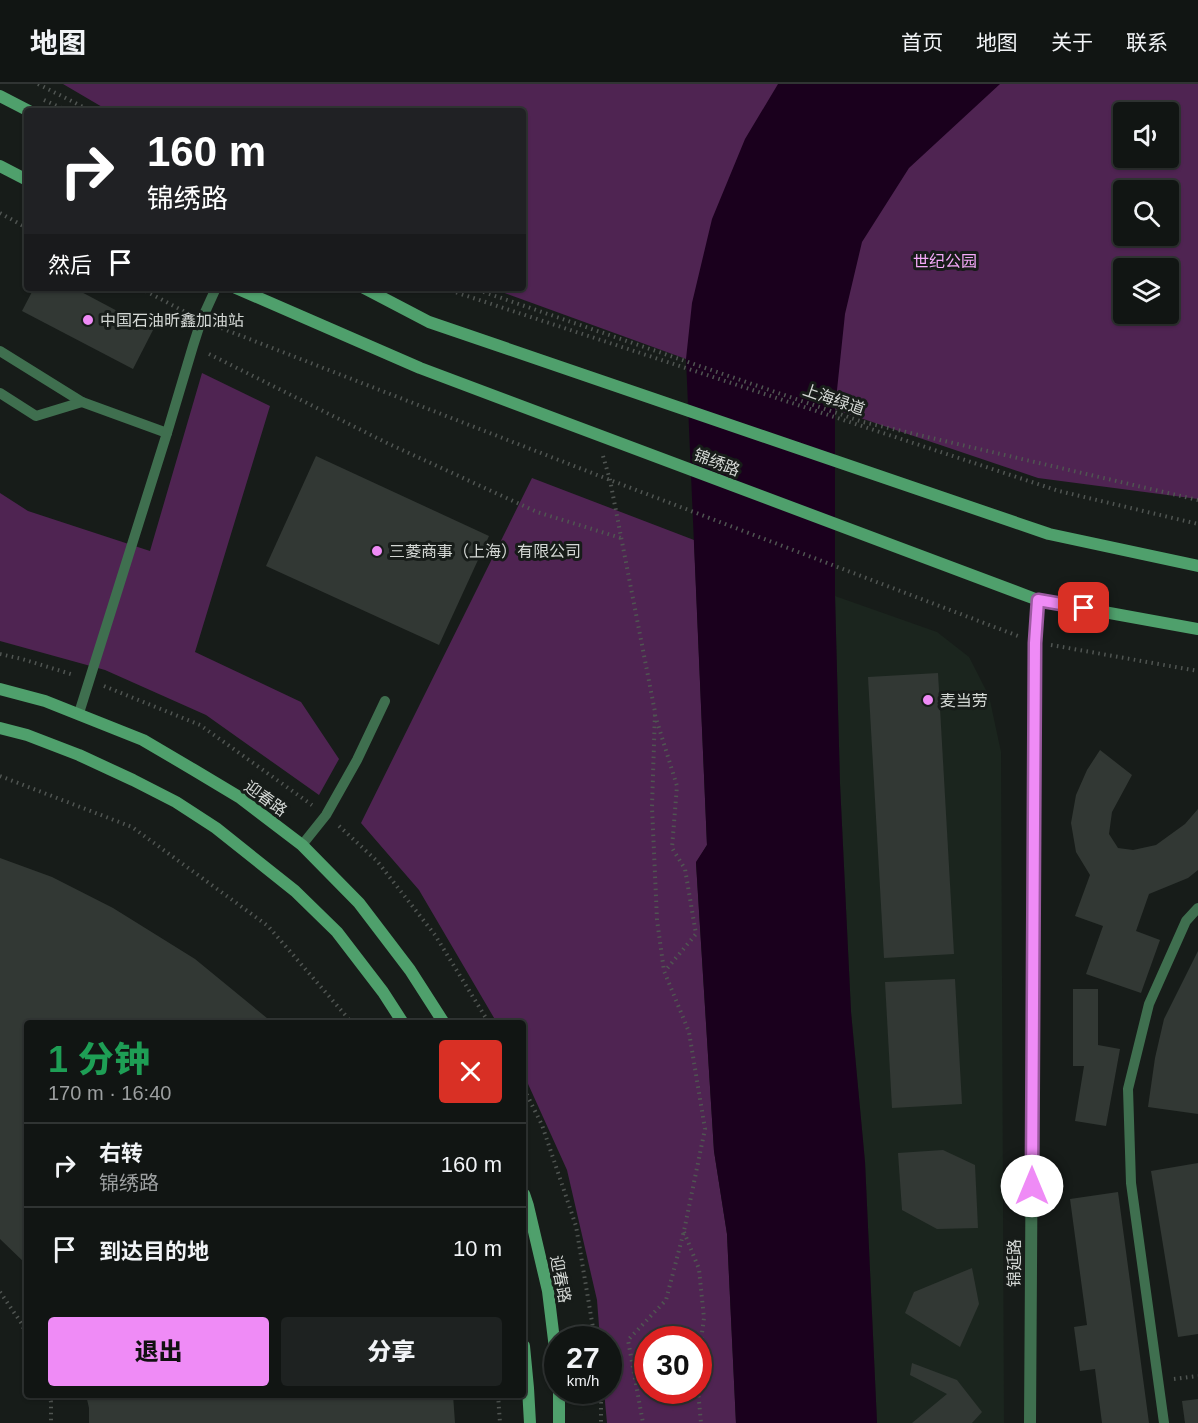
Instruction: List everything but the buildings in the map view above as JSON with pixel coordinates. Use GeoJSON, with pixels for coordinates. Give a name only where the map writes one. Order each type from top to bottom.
{"type":"FeatureCollection","features":[{"type":"Feature","properties":{"kind":"main road"},"geometry":{"type":"LineString","coordinates":[[0,96],[24,108]]}},
{"type":"Feature","properties":{"kind":"main road"},"geometry":{"type":"LineString","coordinates":[[0,166],[24,178]]}},
{"type":"Feature","properties":{"kind":"main road","name":"锦绣路"},"geometry":{"type":"LineString","coordinates":[[243,291],[420,368],[1038,600],[1198,629]]}},
{"type":"Feature","properties":{"kind":"main road"},"geometry":{"type":"LineString","coordinates":[[370,291],[429,322],[1049,534],[1198,566]]}},
{"type":"Feature","properties":{"kind":"main road","name":"迎春路"},"geometry":{"type":"LineString","coordinates":[[0,688],[79,713],[144,740],[239,797],[302,846],[359,903],[410,970],[442,1020]]}},
{"type":"Feature","properties":{"kind":"main road"},"geometry":{"type":"LineString","coordinates":[[0,728],[27,735],[79,755],[176,802],[216,828],[295,891],[337,932],[401,1020]]}},
{"type":"Feature","properties":{"kind":"main road","name":"迎春路"},"geometry":{"type":"LineString","coordinates":[[526,1200],[549,1291],[553,1326]]}},
{"type":"Feature","properties":{"kind":"main road"},"geometry":{"type":"LineString","coordinates":[[526,1367],[530,1423]]}},
{"type":"Feature","properties":{"kind":"main road"},"geometry":{"type":"LineString","coordinates":[[559,1404],[559,1423]]}},
{"type":"Feature","properties":{"kind":"street","name":"锦延路"},"geometry":{"type":"LineString","coordinates":[[1030,1423],[1035,643],[1038,600]]}},
{"type":"Feature","properties":{"kind":"lane"},"geometry":{"type":"LineString","coordinates":[[79,713],[201,321],[215,291]]}},
{"type":"Feature","properties":{"kind":"lane"},"geometry":{"type":"LineString","coordinates":[[0,351],[82,402],[167,433]]}},
{"type":"Feature","properties":{"kind":"lane"},"geometry":{"type":"LineString","coordinates":[[0,393],[36,416],[82,402]]}},
{"type":"Feature","properties":{"kind":"lane"},"geometry":{"type":"LineString","coordinates":[[302,846],[326,815],[357,760],[385,701]]}},
{"type":"Feature","properties":{"kind":"lane"},"geometry":{"type":"LineString","coordinates":[[1164,1423],[1131,1183],[1128,1089],[1149,1004],[1186,921],[1198,909]]}},
{"type":"Feature","properties":{"kind":"path"},"geometry":{"type":"LineString","coordinates":[[38,84],[85,108]]}},
{"type":"Feature","properties":{"kind":"path"},"geometry":{"type":"LineString","coordinates":[[0,213],[24,226]]}},
{"type":"Feature","properties":{"kind":"path"},"geometry":{"type":"LineString","coordinates":[[146,291],[201,321],[841,568]]}},
{"type":"Feature","properties":{"kind":"path"},"geometry":{"type":"LineString","coordinates":[[452,291],[684,368],[863,424],[1059,491],[1198,524]]}},
{"type":"Feature","properties":{"kind":"path","name":"上海绿道"},"geometry":{"type":"LineString","coordinates":[[481,291],[863,424],[1198,500]]}},
{"type":"Feature","properties":{"kind":"path"},"geometry":{"type":"LineString","coordinates":[[193,346],[387,443],[537,512],[621,538]]}},
{"type":"Feature","properties":{"kind":"path"},"geometry":{"type":"LineString","coordinates":[[597,435],[610,480],[654,712],[677,786],[672,848],[685,869],[696,934],[664,971]]}},
{"type":"Feature","properties":{"kind":"path"},"geometry":{"type":"LineString","coordinates":[[643,1423],[628,1340],[666,1300],[684,1231],[705,1130],[689,1032],[664,971],[657,920],[651,807],[654,712]]}},
{"type":"Feature","properties":{"kind":"path"},"geometry":{"type":"LineString","coordinates":[[0,776],[132,827],[268,926],[349,1020]]}},
{"type":"Feature","properties":{"kind":"path"},"geometry":{"type":"LineString","coordinates":[[526,1093],[542,1125],[576,1226],[593,1326]]}},
{"type":"Feature","properties":{"kind":"path"},"geometry":{"type":"LineString","coordinates":[[684,1231],[699,1269],[703,1326]]}},
{"type":"Feature","properties":{"kind":"path"},"geometry":{"type":"LineString","coordinates":[[0,1292],[24,1330]]}},
{"type":"Feature","properties":{"kind":"path"},"geometry":{"type":"LineString","coordinates":[[1159,1382],[1198,1376]]}},
{"type":"Feature","properties":{"kind":"path"},"geometry":{"type":"LineString","coordinates":[[49,1398],[51,1423]]}},
{"type":"Feature","properties":{"kind":"path"},"geometry":{"type":"LineString","coordinates":[[498,1398],[500,1423]]}},
{"type":"Feature","properties":{"kind":"path"},"geometry":{"type":"LineString","coordinates":[[601,1404],[601,1423]]}},
{"type":"Feature","properties":{"kind":"path"},"geometry":{"type":"LineString","coordinates":[[699,1404],[701,1423]]}},
{"type":"Feature","properties":{"kind":"shaded area"},"geometry":{"type":"Polygon","coordinates":[[[778,84],[1000,84],[909,168],[862,242],[845,314],[835,409],[835,596],[840,784],[851,1012],[865,1162],[877,1423],[736,1423],[727,1234],[714,1151],[696,862],[707,845],[686,359],[692,303],[712,219],[745,139],[778,84]]]}},
{"type":"Feature","properties":{"kind":"shaded area"},"geometry":{"type":"Polygon","coordinates":[[[835,596],[937,632],[969,657],[989,696],[1001,752],[1004,1423],[877,1423],[865,1162],[851,1012],[840,784],[835,596]]]}},
{"type":"Feature","properties":{"kind":"green space","name":"世纪公园"},"geometry":{"type":"Polygon","coordinates":[[[63,84],[1198,84],[1198,499],[1038,478],[686,359],[499,291],[526,291],[526,108],[104,108],[63,84]]]}},
{"type":"Feature","properties":{"kind":"green space"},"geometry":{"type":"Polygon","coordinates":[[[202,373],[270,406],[195,652],[301,702],[339,759],[319,795],[206,715],[105,670],[0,641],[0,493],[28,511],[150,551],[202,373]]]}},
{"type":"Feature","properties":{"kind":"green space"},"geometry":{"type":"Polygon","coordinates":[[[532,478],[694,540],[707,845],[696,863],[714,1151],[727,1234],[736,1423],[607,1423],[605,1404],[622,1404],[622,1326],[599,1326],[597,1300],[567,1170],[526,1079],[526,1020],[495,1020],[419,890],[361,823],[532,478]]]}},
{"type":"Feature","properties":{"kind":"place","name":"中国石油昕鑫加油站"},"geometry":{"type":"Point","coordinates":[88,320]}},
{"type":"Feature","properties":{"kind":"place","name":"三菱商事（上海）有限公司"},"geometry":{"type":"Point","coordinates":[377,551]}},
{"type":"Feature","properties":{"kind":"place","name":"麦当劳"},"geometry":{"type":"Point","coordinates":[928,700]}},
{"type":"Feature","properties":{"kind":"route"},"geometry":{"type":"LineString","coordinates":[[1032,1186],[1035,643],[1038,600],[1084,608]]}}]}
